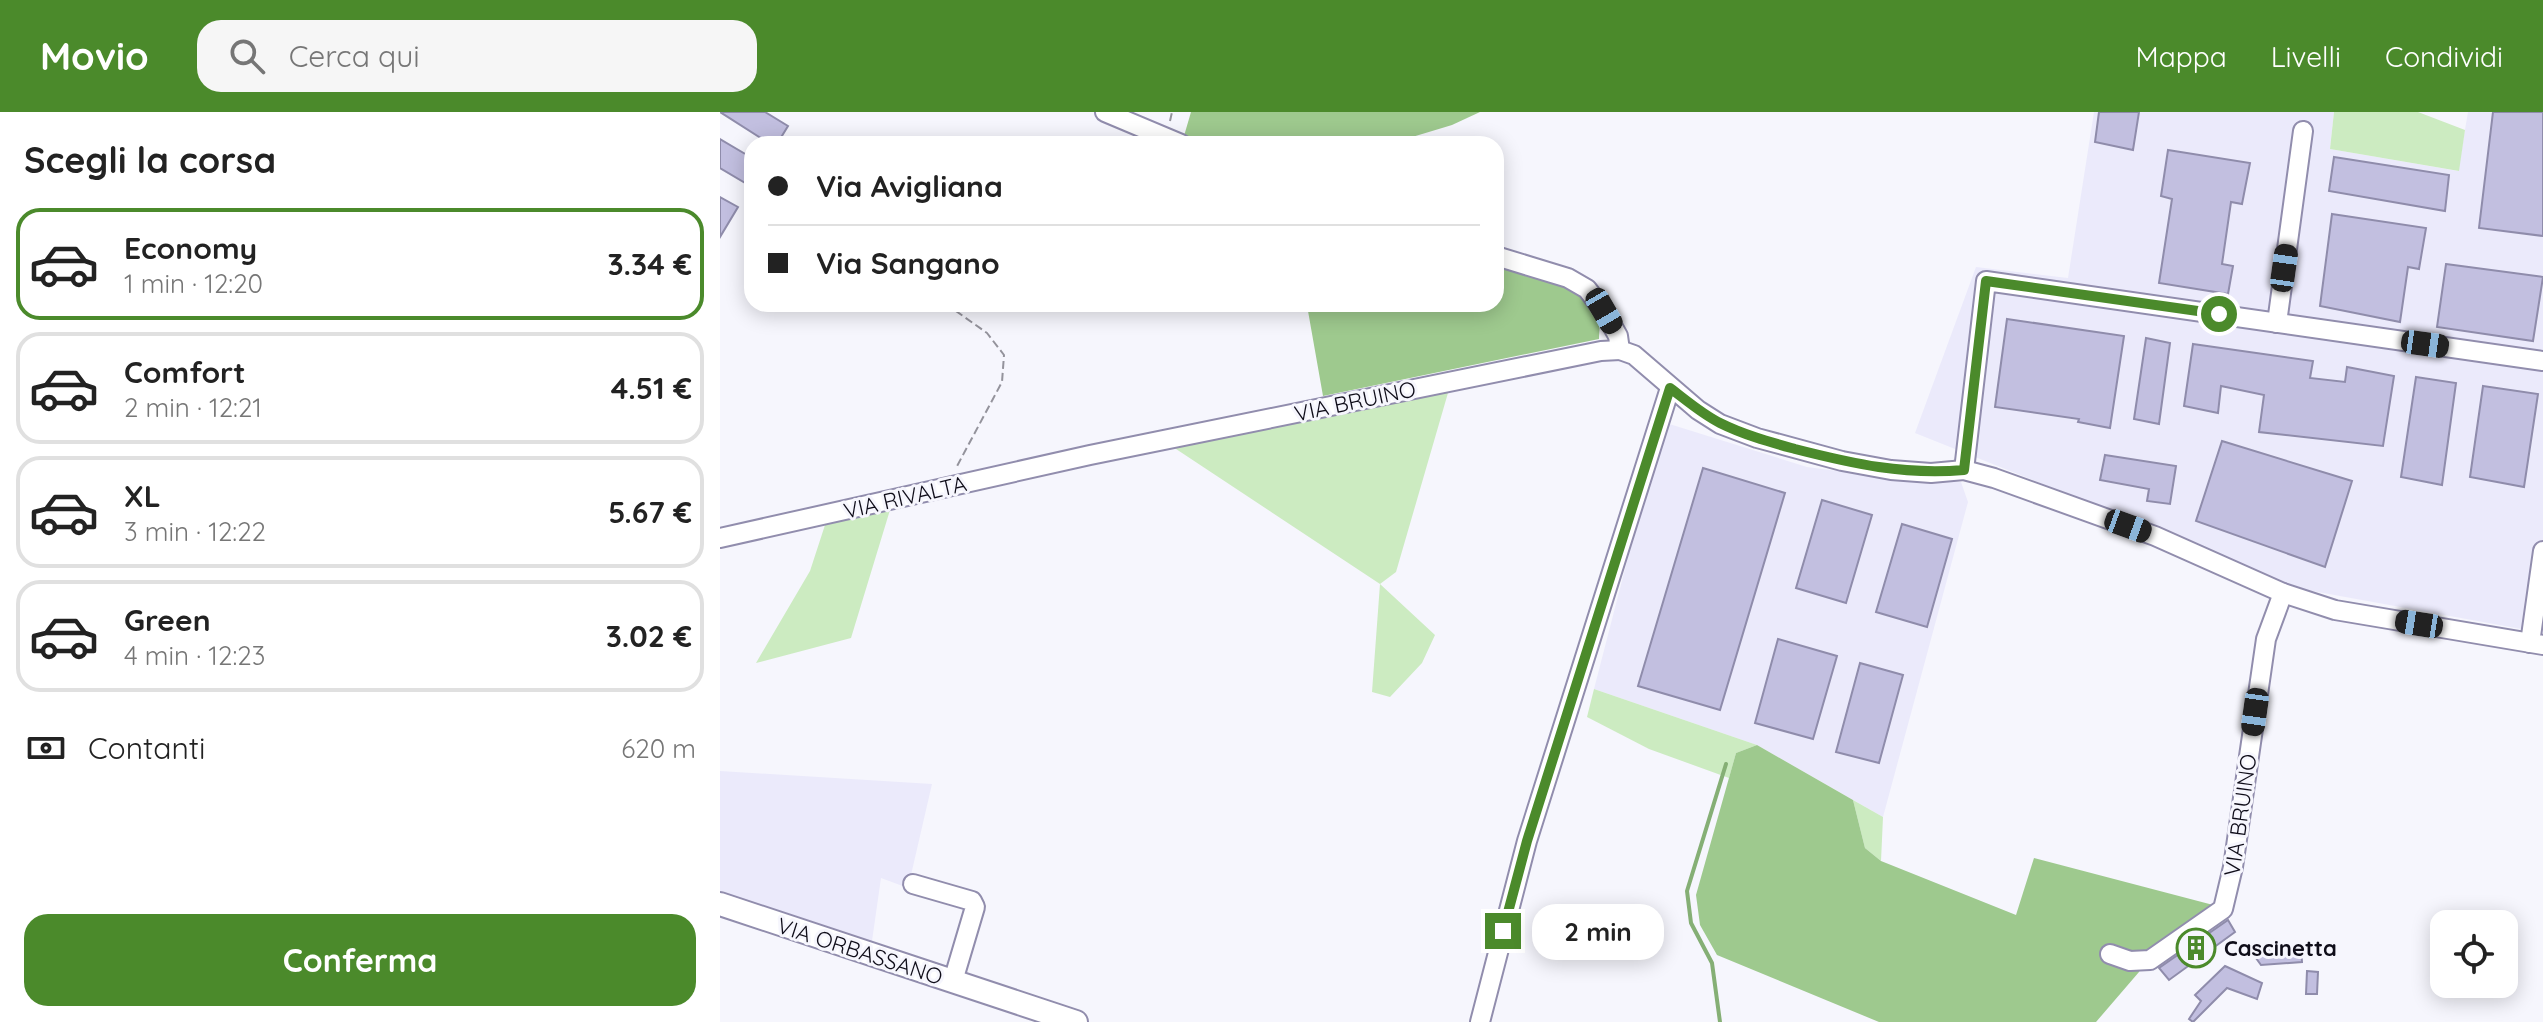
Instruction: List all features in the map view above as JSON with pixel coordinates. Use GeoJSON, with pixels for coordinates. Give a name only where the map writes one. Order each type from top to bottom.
{"type":"FeatureCollection","features":[{"type":"Feature","properties":{"kind":"main road","name":"VIA ORBASSANO"},"geometry":{"type":"LineString","coordinates":[[720,904],[953,981]]}},
{"type":"Feature","properties":{"kind":"main road"},"geometry":{"type":"LineString","coordinates":[[953,981],[1076,1022]]}},
{"type":"Feature","properties":{"kind":"street"},"geometry":{"type":"LineString","coordinates":[[1105,112],[1163,136]]}},
{"type":"Feature","properties":{"kind":"street"},"geometry":{"type":"LineString","coordinates":[[2277,323],[2303,131]]}},
{"type":"Feature","properties":{"kind":"street"},"geometry":{"type":"LineString","coordinates":[[1504,258],[1568,278],[1587,289],[1618,336],[1620,350],[1634,355],[1670,388],[1720,424],[1757,438],[1842,461],[1931,473],[1964,470],[1994,478],[2155,536],[2283,593],[2335,610],[2537,644],[2543,551]]}},
{"type":"Feature","properties":{"kind":"street"},"geometry":{"type":"LineString","coordinates":[[1964,470],[1986,281],[2543,361]]}},
{"type":"Feature","properties":{"kind":"street","name":"VIA BRUINO"},"geometry":{"type":"LineString","coordinates":[[1090,455],[1601,351],[1620,350]]}},
{"type":"Feature","properties":{"kind":"street"},"geometry":{"type":"LineString","coordinates":[[1480,1022],[1527,841],[1670,388]]}},
{"type":"Feature","properties":{"kind":"street","name":"VIA RIVALTA"},"geometry":{"type":"LineString","coordinates":[[720,538],[1090,455]]}},
{"type":"Feature","properties":{"kind":"street","name":"VIA BRUINO"},"geometry":{"type":"LineString","coordinates":[[2110,954],[2130,961],[2150,960],[2223,909],[2233,867],[2266,639],[2283,593]]}},
{"type":"Feature","properties":{"kind":"street","name":"VIA ORBASSANO"},"geometry":{"type":"LineString","coordinates":[[913,884],[972,901],[975,907],[953,981]]}},
{"type":"Feature","properties":{"kind":"path"},"geometry":{"type":"LineString","coordinates":[[946,488],[1002,382],[1004,355],[987,333],[957,312]]}},
{"type":"Feature","properties":{"kind":"shaded area"},"geometry":{"type":"Polygon","coordinates":[[[2094,112],[2334,112],[2330,149],[2458,171],[2468,112],[2543,112],[2543,633],[2307,590],[2275,581],[2178,538],[1915,433],[1976,267],[2068,278],[2094,112]]]}},
{"type":"Feature","properties":{"kind":"shaded area"},"geometry":{"type":"Polygon","coordinates":[[[1663,422],[1807,467],[1922,482],[1961,482],[1968,502],[1883,817],[1757,745],[1594,689],[1663,422]]]}},
{"type":"Feature","properties":{"kind":"shaded area"},"geometry":{"type":"Polygon","coordinates":[[[720,771],[932,784],[908,888],[881,878],[872,941],[720,891],[720,771]]]}},
{"type":"Feature","properties":{"kind":"green space"},"geometry":{"type":"Polygon","coordinates":[[[1191,112],[1480,112],[1452,125],[1416,136],[1184,136],[1191,112]]]}},
{"type":"Feature","properties":{"kind":"green space"},"geometry":{"type":"Polygon","coordinates":[[[2334,112],[2418,112],[2465,130],[2459,171],[2330,149],[2334,112]]]}},
{"type":"Feature","properties":{"kind":"green space"},"geometry":{"type":"Polygon","coordinates":[[[1504,265],[1567,284],[1580,291],[1598,313],[1599,339],[1323,396],[1308,312],[1504,312],[1504,265]]]}},
{"type":"Feature","properties":{"kind":"green space"},"geometry":{"type":"Polygon","coordinates":[[[1450,386],[1396,572],[1380,584],[1173,447],[1450,386]]]}},
{"type":"Feature","properties":{"kind":"green space"},"geometry":{"type":"Polygon","coordinates":[[[890,510],[851,638],[756,663],[810,571],[825,525],[890,510]]]}},
{"type":"Feature","properties":{"kind":"green space"},"geometry":{"type":"Polygon","coordinates":[[[1380,584],[1435,635],[1422,663],[1390,697],[1372,692],[1380,584]]]}},
{"type":"Feature","properties":{"kind":"green space"},"geometry":{"type":"Polygon","coordinates":[[[1594,689],[1757,745],[1736,753],[1729,778],[1649,749],[1587,717],[1594,689]]]}},
{"type":"Feature","properties":{"kind":"green space"},"geometry":{"type":"Polygon","coordinates":[[[1757,745],[1853,800],[1865,848],[1881,861],[2016,915],[2034,858],[2217,906],[2145,957],[2139,972],[2096,1022],[1879,1022],[1717,955],[1700,925],[1696,895],[1736,753],[1757,745]]]}},
{"type":"Feature","properties":{"kind":"green space"},"geometry":{"type":"Polygon","coordinates":[[[1853,800],[1883,817],[1881,861],[1865,848],[1853,800]]]}},
{"type":"Feature","properties":{"kind":"building"},"geometry":{"type":"Polygon","coordinates":[[[720,112],[765,112],[788,126],[782,136],[758,136],[720,112]]]}},
{"type":"Feature","properties":{"kind":"building"},"geometry":{"type":"Polygon","coordinates":[[[2099,112],[2139,112],[2133,150],[2095,142],[2099,112]]]}},
{"type":"Feature","properties":{"kind":"building"},"geometry":{"type":"Polygon","coordinates":[[[2493,112],[2543,112],[2543,236],[2479,228],[2493,112]]]}},
{"type":"Feature","properties":{"kind":"building"},"geometry":{"type":"Polygon","coordinates":[[[720,139],[744,153],[744,182],[720,168],[720,139]]]}},
{"type":"Feature","properties":{"kind":"building"},"geometry":{"type":"Polygon","coordinates":[[[2168,150],[2250,163],[2242,204],[2231,202],[2222,264],[2233,266],[2228,294],[2159,283],[2172,199],[2161,196],[2168,150]]]}},
{"type":"Feature","properties":{"kind":"building"},"geometry":{"type":"Polygon","coordinates":[[[2334,157],[2449,175],[2445,211],[2329,191],[2334,157]]]}},
{"type":"Feature","properties":{"kind":"building"},"geometry":{"type":"Polygon","coordinates":[[[720,197],[738,207],[720,237],[720,197]]]}},
{"type":"Feature","properties":{"kind":"building"},"geometry":{"type":"Polygon","coordinates":[[[2332,214],[2426,228],[2419,269],[2408,267],[2400,322],[2320,306],[2332,214]]]}},
{"type":"Feature","properties":{"kind":"building"},"geometry":{"type":"Polygon","coordinates":[[[2446,264],[2543,277],[2533,341],[2437,327],[2446,264]]]}},
{"type":"Feature","properties":{"kind":"building"},"geometry":{"type":"Polygon","coordinates":[[[2007,319],[2124,336],[2110,428],[2078,422],[2079,419],[1995,407],[2007,319]]]}},
{"type":"Feature","properties":{"kind":"building"},"geometry":{"type":"Polygon","coordinates":[[[2146,338],[2170,343],[2159,424],[2134,419],[2146,338]]]}},
{"type":"Feature","properties":{"kind":"building"},"geometry":{"type":"Polygon","coordinates":[[[2193,344],[2313,361],[2310,378],[2345,382],[2347,367],[2394,376],[2383,446],[2259,432],[2264,395],[2221,386],[2218,413],[2184,406],[2193,344]]]}},
{"type":"Feature","properties":{"kind":"building"},"geometry":{"type":"Polygon","coordinates":[[[2416,377],[2456,383],[2442,485],[2401,477],[2416,377]]]}},
{"type":"Feature","properties":{"kind":"building"},"geometry":{"type":"Polygon","coordinates":[[[2483,386],[2538,394],[2524,487],[2470,477],[2483,386]]]}},
{"type":"Feature","properties":{"kind":"building"},"geometry":{"type":"Polygon","coordinates":[[[2222,441],[2352,481],[2325,567],[2196,521],[2222,441]]]}},
{"type":"Feature","properties":{"kind":"building"},"geometry":{"type":"Polygon","coordinates":[[[2105,455],[2176,466],[2170,504],[2147,501],[2149,489],[2100,480],[2105,455]]]}},
{"type":"Feature","properties":{"kind":"building"},"geometry":{"type":"Polygon","coordinates":[[[1703,468],[1785,493],[1720,710],[1638,686],[1703,468]]]}},
{"type":"Feature","properties":{"kind":"building"},"geometry":{"type":"Polygon","coordinates":[[[1822,500],[1872,515],[1846,603],[1796,588],[1822,500]]]}},
{"type":"Feature","properties":{"kind":"building"},"geometry":{"type":"Polygon","coordinates":[[[1902,524],[1952,539],[1927,627],[1876,612],[1902,524]]]}},
{"type":"Feature","properties":{"kind":"building"},"geometry":{"type":"Polygon","coordinates":[[[1778,639],[1837,656],[1813,739],[1755,723],[1778,639]]]}},
{"type":"Feature","properties":{"kind":"building"},"geometry":{"type":"Polygon","coordinates":[[[1860,663],[1903,675],[1879,763],[1836,752],[1860,663]]]}},
{"type":"Feature","properties":{"kind":"building","name":"Cascinetta"},"geometry":{"type":"Polygon","coordinates":[[[2228,920],[2235,932],[2169,980],[2159,968],[2228,920]]]}},
{"type":"Feature","properties":{"kind":"building"},"geometry":{"type":"Polygon","coordinates":[[[2301,947],[2302,962],[2261,965],[2251,951],[2301,947]]]}},
{"type":"Feature","properties":{"kind":"building"},"geometry":{"type":"Polygon","coordinates":[[[2225,966],[2262,983],[2257,999],[2227,988],[2193,1022],[2189,1019],[2201,1001],[2195,995],[2225,966]]]}},
{"type":"Feature","properties":{"kind":"building"},"geometry":{"type":"Polygon","coordinates":[[[2307,971],[2318,972],[2317,994],[2306,994],[2307,971]]]}},
{"type":"Feature","properties":{"kind":"waterway"},"geometry":{"type":"LineString","coordinates":[[1720,1022],[1712,963],[1691,923],[1687,891],[1726,764]]}},
{"type":"Feature","properties":{"kind":"place","name":"Cascinetta"},"geometry":{"type":"Point","coordinates":[2196,948]}},
{"type":"Feature","properties":{"kind":"route"},"geometry":{"type":"LineString","coordinates":[[1503,931],[1527,841],[1670,388],[1720,424],[1757,438],[1842,461],[1891,470],[1931,473],[1964,470],[1986,281],[2219,314]]}}]}
